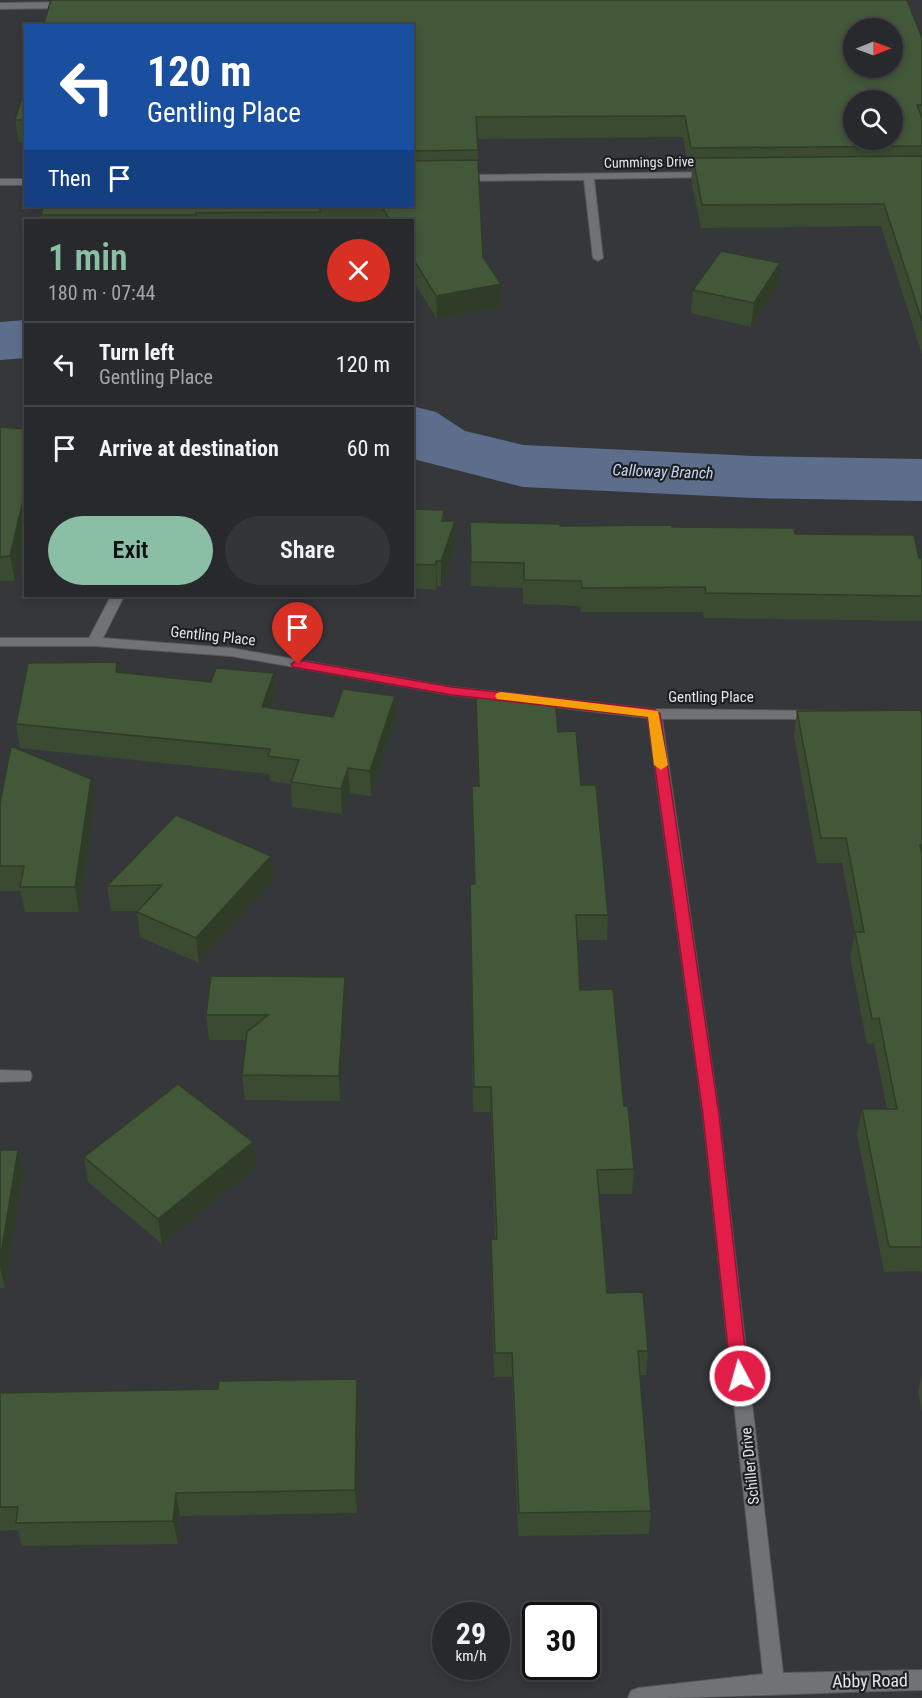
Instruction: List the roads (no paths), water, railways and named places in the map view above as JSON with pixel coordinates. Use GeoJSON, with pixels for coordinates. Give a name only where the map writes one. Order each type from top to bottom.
{"type":"FeatureCollection","features":[{"type":"Feature","properties":{"kind":"street"},"geometry":{"type":"LineString","coordinates":[[0,6],[84,5]]}},
{"type":"Feature","properties":{"kind":"street","name":"Cummings Drive"},"geometry":{"type":"LineString","coordinates":[[448,178],[720,175]]}},
{"type":"Feature","properties":{"kind":"street"},"geometry":{"type":"LineString","coordinates":[[589,177],[598,258]]}},
{"type":"Feature","properties":{"kind":"street"},"geometry":{"type":"LineString","coordinates":[[0,182],[24,182]]}},
{"type":"Feature","properties":{"kind":"street"},"geometry":{"type":"LineString","coordinates":[[94,642],[116,597]]}},
{"type":"Feature","properties":{"kind":"street","name":"Gentling Place"},"geometry":{"type":"LineString","coordinates":[[0,642],[94,642],[231,652],[452,691],[654,714],[829,714]]}},
{"type":"Feature","properties":{"kind":"street","name":"Schiller Drive"},"geometry":{"type":"LineString","coordinates":[[654,714],[711,1115],[774,1683]]}},
{"type":"Feature","properties":{"kind":"street"},"geometry":{"type":"LineString","coordinates":[[0,1076],[24,1076]]}},
{"type":"Feature","properties":{"kind":"street","name":"Abby Road"},"geometry":{"type":"LineString","coordinates":[[638,1698],[774,1683],[922,1680]]}},
{"type":"Feature","properties":{"kind":"waterway","name":"Calloway Branch"},"geometry":{"type":"LineString","coordinates":[[0,341],[24,339]]}},
{"type":"Feature","properties":{"kind":"waterway","name":"Calloway Branch"},"geometry":{"type":"LineString","coordinates":[[414,427],[441,446],[523,466],[754,477],[922,480]]}}]}
